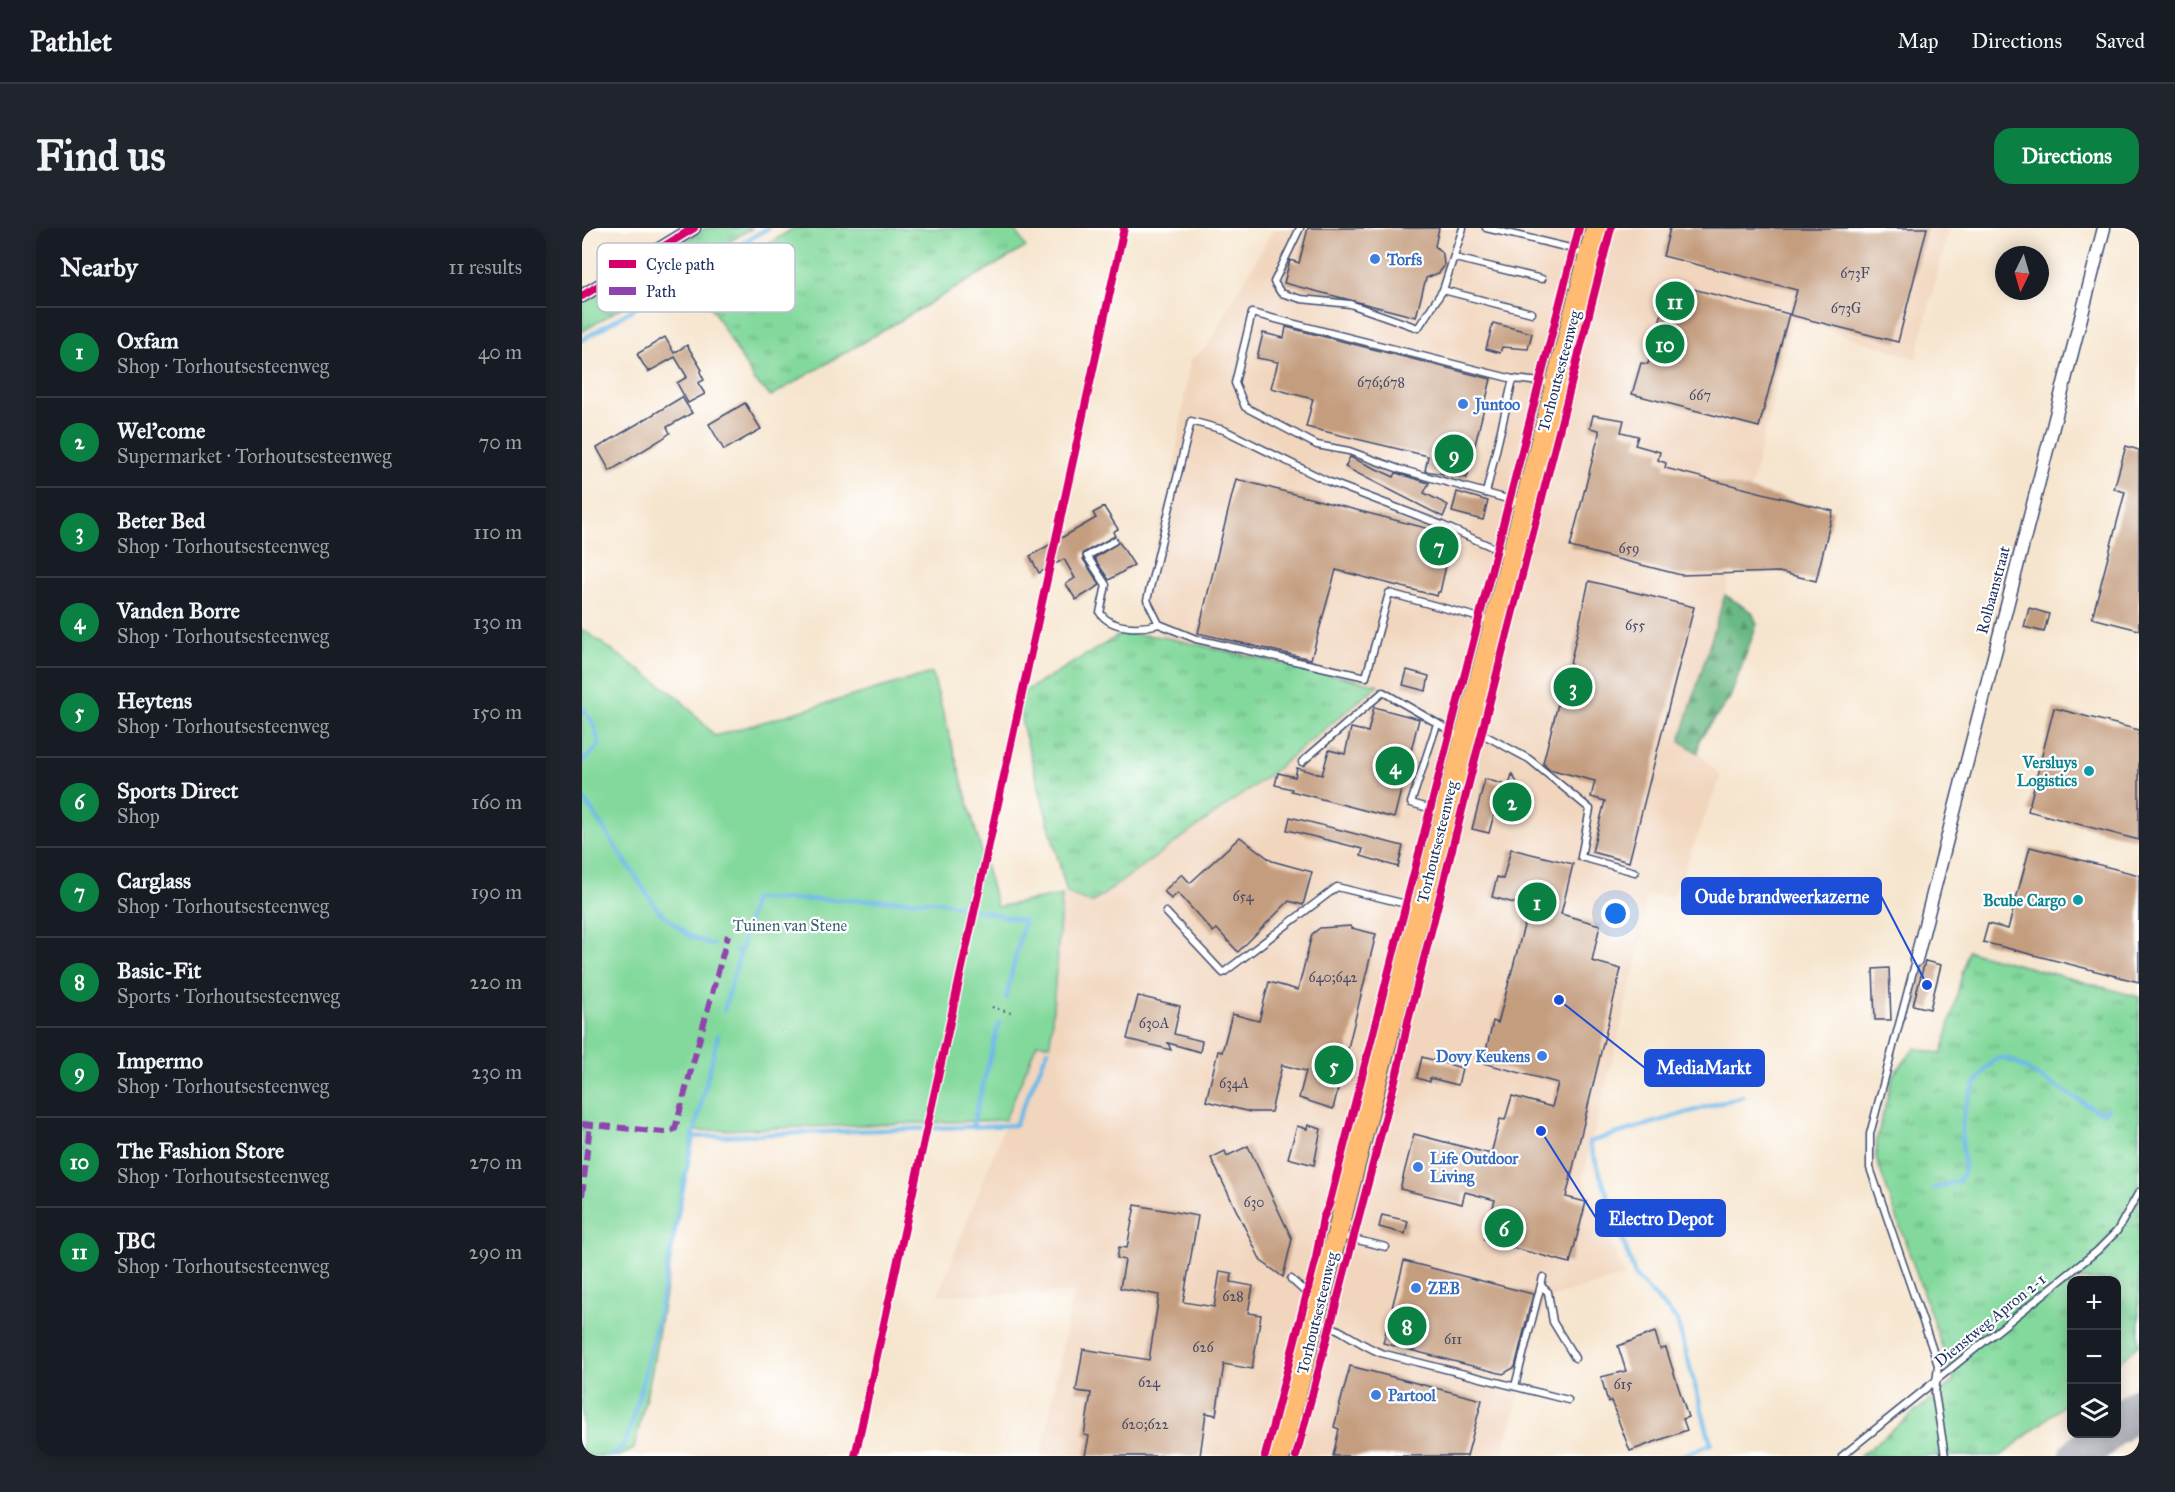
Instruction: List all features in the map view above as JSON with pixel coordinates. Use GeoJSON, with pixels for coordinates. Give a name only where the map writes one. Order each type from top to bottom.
{"type":"FeatureCollection","features":[{"type":"Feature","properties":{"kind":"main road","name":"Torhoutsesteenweg"},"geometry":{"type":"LineString","coordinates":[[1280,1456],[1596,228]]}},
{"type":"Feature","properties":{"kind":"street"},"geometry":{"type":"LineString","coordinates":[[669,243],[694,228]]}},
{"type":"Feature","properties":{"kind":"street","name":"Rolbaanstraat"},"geometry":{"type":"LineString","coordinates":[[1916,960],[2104,228]]}},
{"type":"Feature","properties":{"kind":"street"},"geometry":{"type":"LineString","coordinates":[[582,296],[597,287]]}},
{"type":"Feature","properties":{"kind":"lane"},"geometry":{"type":"LineString","coordinates":[[1300,228],[1274,282],[1281,293],[1301,299],[1350,304],[1418,328],[1443,290],[1463,228]]}},
{"type":"Feature","properties":{"kind":"lane"},"geometry":{"type":"LineString","coordinates":[[1486,228],[1574,249],[1588,258]]}},
{"type":"Feature","properties":{"kind":"lane"},"geometry":{"type":"LineString","coordinates":[[1455,258],[1542,279]]}},
{"type":"Feature","properties":{"kind":"lane"},"geometry":{"type":"LineString","coordinates":[[1443,290],[1532,314]]}},
{"type":"Feature","properties":{"kind":"lane"},"geometry":{"type":"LineString","coordinates":[[1525,504],[1399,469],[1349,451],[1317,445],[1245,406],[1235,383],[1252,313],[1513,379],[1556,384]]}},
{"type":"Feature","properties":{"kind":"lane"},"geometry":{"type":"LineString","coordinates":[[1486,493],[1513,379]]}},
{"type":"Feature","properties":{"kind":"lane"},"geometry":{"type":"LineString","coordinates":[[1159,624],[1146,600],[1191,422],[1224,430],[1327,481],[1442,525],[1512,555]]}},
{"type":"Feature","properties":{"kind":"lane"},"geometry":{"type":"LineString","coordinates":[[1114,542],[1087,556],[1106,585],[1100,613],[1104,618],[1122,626],[1148,627],[1159,624],[1196,639],[1366,677],[1389,593],[1494,622]]}},
{"type":"Feature","properties":{"kind":"lane"},"geometry":{"type":"LineString","coordinates":[[1302,762],[1383,692],[1437,724],[1466,733],[1529,759],[1590,809],[1581,857],[1635,873]]}},
{"type":"Feature","properties":{"kind":"lane"},"geometry":{"type":"LineString","coordinates":[[1437,724],[1411,803],[1445,812]]}},
{"type":"Feature","properties":{"kind":"lane"},"geometry":{"type":"LineString","coordinates":[[1166,912],[1223,973],[1337,887],[1406,903],[1419,914]]}},
{"type":"Feature","properties":{"kind":"lane"},"geometry":{"type":"LineString","coordinates":[[1916,960],[1870,1134],[1868,1152],[1870,1168],[1938,1365],[1935,1393],[1945,1456]]}},
{"type":"Feature","properties":{"kind":"lane","name":"Dienstweg Apron 2-1"},"geometry":{"type":"LineString","coordinates":[[1842,1456],[2097,1251],[2117,1231],[2139,1192]]}},
{"type":"Feature","properties":{"kind":"lane"},"geometry":{"type":"LineString","coordinates":[[1337,1235],[1386,1247]]}},
{"type":"Feature","properties":{"kind":"lane"},"geometry":{"type":"LineString","coordinates":[[1515,1386],[1543,1277]]}},
{"type":"Feature","properties":{"kind":"lane"},"geometry":{"type":"LineString","coordinates":[[1291,1279],[1317,1313],[1360,1344],[1381,1353],[1568,1400]]}},
{"type":"Feature","properties":{"kind":"lane"},"geometry":{"type":"LineString","coordinates":[[1540,1286],[1548,1292],[1553,1322],[1575,1358]]}},
{"type":"Feature","properties":{"kind":"path"},"geometry":{"type":"LineString","coordinates":[[992,1007],[1011,1013]]}},
{"type":"Feature","properties":{"kind":"shaded area"},"geometry":{"type":"Polygon","coordinates":[[[1274,228],[1949,228],[1916,358],[1792,319],[1725,595],[1680,741],[1698,753],[1721,776],[1673,898],[1646,896],[1642,941],[1583,1177],[1625,1276],[1546,1299],[1502,1456],[1041,1456],[1073,1293],[938,1295],[1037,1043],[1051,1045],[1062,895],[1067,893],[1092,903],[1270,774],[1377,685],[1163,637],[1148,622],[1140,602],[1172,480],[1190,360],[1207,346],[1274,228]]]}},
{"type":"Feature","properties":{"kind":"green space"},"geometry":{"type":"Polygon","coordinates":[[[706,228],[752,228],[727,243],[681,243],[706,228]]]}},
{"type":"Feature","properties":{"kind":"green space"},"geometry":{"type":"Polygon","coordinates":[[[794,228],[1014,228],[1026,247],[771,396],[755,381],[714,312],[795,312],[795,243],[770,243],[794,228]]]}},
{"type":"Feature","properties":{"kind":"green space"},"geometry":{"type":"Polygon","coordinates":[[[597,293],[597,312],[615,312],[582,332],[582,302],[597,293]]]}},
{"type":"Feature","properties":{"kind":"green space"},"geometry":{"type":"Polygon","coordinates":[[[1725,595],[1752,612],[1757,624],[1730,698],[1699,740],[1698,753],[1680,741],[1725,595]]]}},
{"type":"Feature","properties":{"kind":"green space","name":"Tuinen van Stene"},"geometry":{"type":"Polygon","coordinates":[[[582,629],[678,697],[715,736],[932,673],[997,907],[1062,895],[1050,1045],[1037,1043],[1005,1120],[693,1131],[652,1370],[634,1449],[620,1456],[582,1456],[582,629]]]}},
{"type":"Feature","properties":{"kind":"green space"},"geometry":{"type":"Polygon","coordinates":[[[1123,633],[1163,637],[1378,685],[1270,774],[1092,903],[1067,893],[1015,697],[1123,633]]]}},
{"type":"Feature","properties":{"kind":"green space"},"geometry":{"type":"Polygon","coordinates":[[[1968,951],[2139,997],[2139,1345],[2121,1360],[2121,1276],[2067,1276],[2067,1402],[2001,1456],[1860,1456],[1954,1381],[1876,1158],[1877,1138],[1893,1075],[1915,1048],[1942,1054],[1968,951]]]}},
{"type":"Feature","properties":{"kind":"building"},"geometry":{"type":"Polygon","coordinates":[[[1308,228],[1439,228],[1435,246],[1443,254],[1444,266],[1439,273],[1426,278],[1416,317],[1284,283],[1290,260],[1299,263],[1308,228]]]}},
{"type":"Feature","properties":{"kind":"building"},"geometry":{"type":"Polygon","coordinates":[[[1670,228],[1927,228],[1898,342],[1790,315],[1797,290],[1663,256],[1670,228]]]}},
{"type":"Feature","properties":{"kind":"building"},"geometry":{"type":"Polygon","coordinates":[[[1670,283],[1789,314],[1759,427],[1632,394],[1641,363],[1648,364],[1670,283]]]}},
{"type":"Feature","properties":{"kind":"building"},"geometry":{"type":"Polygon","coordinates":[[[1493,323],[1532,333],[1528,349],[1502,347],[1500,353],[1486,349],[1493,323]]]}},
{"type":"Feature","properties":{"kind":"building"},"geometry":{"type":"Polygon","coordinates":[[[1286,327],[1491,379],[1467,478],[1425,471],[1428,456],[1306,427],[1313,399],[1271,388],[1278,362],[1257,358],[1263,333],[1284,338],[1286,327]]]}},
{"type":"Feature","properties":{"kind":"building"},"geometry":{"type":"Polygon","coordinates":[[[665,337],[674,353],[687,345],[702,370],[700,372],[704,380],[698,383],[705,394],[688,403],[677,383],[687,377],[675,357],[648,372],[637,354],[665,337]]]}},
{"type":"Feature","properties":{"kind":"building"},"geometry":{"type":"Polygon","coordinates":[[[682,397],[692,413],[667,427],[670,433],[662,439],[610,471],[597,448],[682,397]]]}},
{"type":"Feature","properties":{"kind":"building"},"geometry":{"type":"Polygon","coordinates":[[[745,403],[761,429],[724,450],[709,424],[745,403]]]}},
{"type":"Feature","properties":{"kind":"building"},"geometry":{"type":"Polygon","coordinates":[[[1593,415],[1624,420],[1621,432],[1638,436],[1635,445],[1660,452],[1658,460],[1666,463],[1665,468],[1833,511],[1816,581],[1779,572],[1681,575],[1570,547],[1599,434],[1599,430],[1590,428],[1593,415]]]}},
{"type":"Feature","properties":{"kind":"building"},"geometry":{"type":"Polygon","coordinates":[[[2126,446],[2139,450],[2139,630],[2092,618],[2125,492],[2114,489],[2126,446]]]}},
{"type":"Feature","properties":{"kind":"building"},"geometry":{"type":"Polygon","coordinates":[[[1350,457],[1394,477],[1396,473],[1429,483],[1424,493],[1448,505],[1443,517],[1345,467],[1350,457]]]}},
{"type":"Feature","properties":{"kind":"building"},"geometry":{"type":"Polygon","coordinates":[[[1236,479],[1453,535],[1440,592],[1437,596],[1336,570],[1311,659],[1198,633],[1236,479]]]}},
{"type":"Feature","properties":{"kind":"building"},"geometry":{"type":"Polygon","coordinates":[[[1457,492],[1488,501],[1483,520],[1452,512],[1457,492]]]}},
{"type":"Feature","properties":{"kind":"building"},"geometry":{"type":"Polygon","coordinates":[[[1104,507],[1118,529],[1113,532],[1115,536],[1083,553],[1083,559],[1100,585],[1076,600],[1066,584],[1075,578],[1064,559],[1039,573],[1030,556],[1096,518],[1093,513],[1104,507]]]}},
{"type":"Feature","properties":{"kind":"building"},"geometry":{"type":"Polygon","coordinates":[[[1119,542],[1134,565],[1109,580],[1094,558],[1119,542]]]}},
{"type":"Feature","properties":{"kind":"building"},"geometry":{"type":"Polygon","coordinates":[[[1589,581],[1694,607],[1629,862],[1592,852],[1605,801],[1591,797],[1595,781],[1549,769],[1543,763],[1566,672],[1568,673],[1589,581]]]}},
{"type":"Feature","properties":{"kind":"building"},"geometry":{"type":"Polygon","coordinates":[[[2029,608],[2049,614],[2044,632],[2024,627],[2029,608]]]}},
{"type":"Feature","properties":{"kind":"building"},"geometry":{"type":"Polygon","coordinates":[[[1407,670],[1429,676],[1426,691],[1403,685],[1407,670]]]}},
{"type":"Feature","properties":{"kind":"building"},"geometry":{"type":"Polygon","coordinates":[[[1374,707],[1419,719],[1394,818],[1275,785],[1278,773],[1295,777],[1297,768],[1322,775],[1329,750],[1345,754],[1351,728],[1368,732],[1374,707]]]}},
{"type":"Feature","properties":{"kind":"building","name":"Versluys Logistics"},"geometry":{"type":"Polygon","coordinates":[[[2054,708],[2139,730],[2139,840],[2028,811],[2054,708]]]}},
{"type":"Feature","properties":{"kind":"building"},"geometry":{"type":"Polygon","coordinates":[[[1512,774],[1522,791],[1516,812],[1496,807],[1489,833],[1472,829],[1485,779],[1509,786],[1512,774]]]}},
{"type":"Feature","properties":{"kind":"building"},"geometry":{"type":"Polygon","coordinates":[[[1290,817],[1403,846],[1398,867],[1361,856],[1363,849],[1287,830],[1290,817]]]}},
{"type":"Feature","properties":{"kind":"building"},"geometry":{"type":"Polygon","coordinates":[[[1240,837],[1272,861],[1312,872],[1303,905],[1289,901],[1238,952],[1217,929],[1213,932],[1178,893],[1171,899],[1164,891],[1182,874],[1190,883],[1240,837]]]}},
{"type":"Feature","properties":{"kind":"building","name":"Bcube Cargo"},"geometry":{"type":"Polygon","coordinates":[[[2030,847],[2139,875],[2139,982],[1983,942],[1988,924],[2008,929],[2030,847]]]}},
{"type":"Feature","properties":{"kind":"building"},"geometry":{"type":"Polygon","coordinates":[[[1511,849],[1573,864],[1561,914],[1600,925],[1592,961],[1621,969],[1566,1197],[1586,1202],[1570,1263],[1484,1240],[1495,1200],[1465,1192],[1462,1204],[1400,1189],[1414,1134],[1491,1154],[1500,1119],[1505,1120],[1512,1096],[1552,1107],[1558,1083],[1483,1063],[1493,1021],[1498,1023],[1529,907],[1492,897],[1497,877],[1503,879],[1511,849]]]}},
{"type":"Feature","properties":{"kind":"building"},"geometry":{"type":"Polygon","coordinates":[[[1351,926],[1351,928],[1376,934],[1333,1109],[1299,1098],[1306,1071],[1282,1065],[1271,1112],[1250,1112],[1206,1101],[1218,1051],[1222,1052],[1232,1014],[1259,1021],[1269,982],[1298,990],[1312,934],[1320,928],[1351,926]]]}},
{"type":"Feature","properties":{"kind":"building"},"geometry":{"type":"Polygon","coordinates":[[[1925,961],[1941,965],[1930,1009],[1913,1005],[1925,961]]]}},
{"type":"Feature","properties":{"kind":"building"},"geometry":{"type":"Polygon","coordinates":[[[1889,968],[1891,1020],[1875,1020],[1873,969],[1889,968]]]}},
{"type":"Feature","properties":{"kind":"building"},"geometry":{"type":"Polygon","coordinates":[[[1138,996],[1180,1006],[1174,1034],[1202,1041],[1200,1052],[1168,1043],[1171,1050],[1127,1039],[1138,996]]]}},
{"type":"Feature","properties":{"kind":"building"},"geometry":{"type":"Polygon","coordinates":[[[1422,1057],[1462,1068],[1458,1085],[1430,1078],[1430,1082],[1417,1078],[1422,1057]]]}},
{"type":"Feature","properties":{"kind":"building"},"geometry":{"type":"Polygon","coordinates":[[[1308,1125],[1321,1129],[1314,1165],[1288,1158],[1297,1126],[1307,1129],[1308,1125]]]}},
{"type":"Feature","properties":{"kind":"building"},"geometry":{"type":"Polygon","coordinates":[[[1248,1146],[1292,1239],[1283,1277],[1261,1261],[1211,1158],[1225,1151],[1227,1156],[1248,1146]]]}},
{"type":"Feature","properties":{"kind":"building"},"geometry":{"type":"Polygon","coordinates":[[[1135,1205],[1198,1216],[1183,1302],[1214,1307],[1220,1271],[1232,1273],[1231,1282],[1253,1286],[1248,1313],[1261,1315],[1252,1369],[1224,1364],[1216,1415],[1206,1413],[1200,1456],[1085,1456],[1089,1436],[1084,1435],[1091,1393],[1076,1391],[1083,1349],[1149,1360],[1159,1295],[1120,1288],[1125,1260],[1117,1258],[1119,1247],[1127,1248],[1135,1205]]]}},
{"type":"Feature","properties":{"kind":"building"},"geometry":{"type":"Polygon","coordinates":[[[1382,1215],[1408,1221],[1405,1234],[1379,1227],[1382,1215]]]}},
{"type":"Feature","properties":{"kind":"building"},"geometry":{"type":"Polygon","coordinates":[[[1404,1261],[1533,1294],[1515,1367],[1503,1374],[1383,1343],[1404,1261]]]}},
{"type":"Feature","properties":{"kind":"building"},"geometry":{"type":"Polygon","coordinates":[[[1655,1332],[1660,1349],[1666,1348],[1688,1417],[1683,1419],[1687,1430],[1630,1451],[1611,1401],[1608,1402],[1601,1377],[1626,1371],[1618,1346],[1655,1332]]]}},
{"type":"Feature","properties":{"kind":"building"},"geometry":{"type":"Polygon","coordinates":[[[1350,1366],[1482,1400],[1467,1456],[1333,1456],[1339,1429],[1334,1427],[1350,1366]]]}},
{"type":"Feature","properties":{"kind":"waterway"},"geometry":{"type":"LineString","coordinates":[[743,243],[768,228]]}},
{"type":"Feature","properties":{"kind":"waterway"},"geometry":{"type":"LineString","coordinates":[[582,340],[628,312]]}},
{"type":"Feature","properties":{"kind":"waterway"},"geometry":{"type":"LineString","coordinates":[[582,706],[595,727],[599,745],[582,763]]}},
{"type":"Feature","properties":{"kind":"waterway"},"geometry":{"type":"LineString","coordinates":[[582,796],[658,910],[689,936],[713,945]]}},
{"type":"Feature","properties":{"kind":"waterway"},"geometry":{"type":"LineString","coordinates":[[736,951],[740,953],[754,899],[937,901],[1024,921],[1006,998]]}},
{"type":"Feature","properties":{"kind":"waterway"},"geometry":{"type":"LineString","coordinates":[[724,1010],[740,953]]}},
{"type":"Feature","properties":{"kind":"waterway"},"geometry":{"type":"LineString","coordinates":[[972,1127],[999,1023]]}},
{"type":"Feature","properties":{"kind":"waterway"},"geometry":{"type":"LineString","coordinates":[[693,1137],[718,1035]]}},
{"type":"Feature","properties":{"kind":"waterway"},"geometry":{"type":"LineString","coordinates":[[611,1456],[620,1449],[627,1438],[638,1401],[656,1325],[693,1137],[1015,1125],[1048,1050]]}},
{"type":"Feature","properties":{"kind":"waterway"},"geometry":{"type":"LineString","coordinates":[[1934,1188],[1959,1181],[1963,1174],[1962,1129],[1966,1106],[1975,1085],[1997,1058],[2009,1059],[2096,1110],[2104,1112],[2108,1109]]}},
{"type":"Feature","properties":{"kind":"waterway"},"geometry":{"type":"LineString","coordinates":[[1635,1275],[1589,1142],[1743,1096]]}},
{"type":"Feature","properties":{"kind":"waterway"},"geometry":{"type":"LineString","coordinates":[[1636,1277],[1677,1320],[1711,1444],[1682,1456]]}},
{"type":"Feature","properties":{"kind":"taxiway"},"geometry":{"type":"LineString","coordinates":[[2121,1421],[2139,1406]]}},
{"type":"Feature","properties":{"kind":"taxiway"},"geometry":{"type":"LineString","coordinates":[[2078,1456],[2101,1438]]}},
{"type":"Feature","properties":{"kind":"marked path"},"geometry":{"type":"LineString","coordinates":[[582,1124],[664,1132],[675,1129],[728,935]]}},
{"type":"Feature","properties":{"kind":"marked path"},"geometry":{"type":"LineString","coordinates":[[582,1196],[590,1124]]}},
{"type":"Feature","properties":{"kind":"cycle path"},"geometry":{"type":"LineString","coordinates":[[669,243],[694,228]]}},
{"type":"Feature","properties":{"kind":"cycle path"},"geometry":{"type":"LineString","coordinates":[[855,1456],[1124,228]]}},
{"type":"Feature","properties":{"kind":"cycle path"},"geometry":{"type":"LineString","coordinates":[[1265,1456],[1316,1258],[1323,1218],[1329,1205],[1579,228]]}},
{"type":"Feature","properties":{"kind":"cycle path"},"geometry":{"type":"LineString","coordinates":[[1296,1456],[1398,1069],[1408,1021],[1611,228]]}},
{"type":"Feature","properties":{"kind":"cycle path"},"geometry":{"type":"LineString","coordinates":[[582,296],[597,287]]}},
{"type":"Feature","properties":{"kind":"place","name":"Torfs"},"geometry":{"type":"Point","coordinates":[1375,259]}},
{"type":"Feature","properties":{"kind":"place","name":"JBC"},"geometry":{"type":"Point","coordinates":[1675,301]}},
{"type":"Feature","properties":{"kind":"place","name":"The Fashion Store"},"geometry":{"type":"Point","coordinates":[1665,344]}},
{"type":"Feature","properties":{"kind":"place","name":"Juntoo"},"geometry":{"type":"Point","coordinates":[1463,404]}},
{"type":"Feature","properties":{"kind":"place","name":"Impermo"},"geometry":{"type":"Point","coordinates":[1454,454]}},
{"type":"Feature","properties":{"kind":"place","name":"Carglass"},"geometry":{"type":"Point","coordinates":[1439,546]}},
{"type":"Feature","properties":{"kind":"place","name":"Beter Bed"},"geometry":{"type":"Point","coordinates":[1573,687]}},
{"type":"Feature","properties":{"kind":"place","name":"Vanden Borre"},"geometry":{"type":"Point","coordinates":[1395,766]}},
{"type":"Feature","properties":{"kind":"place","name":"Versluys Logistics"},"geometry":{"type":"Point","coordinates":[2089,771]}},
{"type":"Feature","properties":{"kind":"place","name":"Wel'come"},"geometry":{"type":"Point","coordinates":[1512,802]}},
{"type":"Feature","properties":{"kind":"place","name":"Bcube Cargo"},"geometry":{"type":"Point","coordinates":[2078,900]}},
{"type":"Feature","properties":{"kind":"place","name":"Oxfam"},"geometry":{"type":"Point","coordinates":[1537,902]}},
{"type":"Feature","properties":{"kind":"place","name":"Oude brandweerkazerne"},"geometry":{"type":"Point","coordinates":[1927,985]}},
{"type":"Feature","properties":{"kind":"place","name":"MediaMarkt"},"geometry":{"type":"Point","coordinates":[1559,1000]}},
{"type":"Feature","properties":{"kind":"place","name":"Dovy Keukens"},"geometry":{"type":"Point","coordinates":[1542,1056]}},
{"type":"Feature","properties":{"kind":"place","name":"Heytens"},"geometry":{"type":"Point","coordinates":[1334,1065]}},
{"type":"Feature","properties":{"kind":"place","name":"Electro Depot"},"geometry":{"type":"Point","coordinates":[1541,1131]}},
{"type":"Feature","properties":{"kind":"place","name":"Life Outdoor Living"},"geometry":{"type":"Point","coordinates":[1418,1167]}},
{"type":"Feature","properties":{"kind":"place","name":"Sports Direct"},"geometry":{"type":"Point","coordinates":[1504,1228]}},
{"type":"Feature","properties":{"kind":"place","name":"ZEB"},"geometry":{"type":"Point","coordinates":[1416,1288]}},
{"type":"Feature","properties":{"kind":"place","name":"Basic-Fit"},"geometry":{"type":"Point","coordinates":[1407,1326]}},
{"type":"Feature","properties":{"kind":"place","name":"Partool"},"geometry":{"type":"Point","coordinates":[1376,1395]}}]}
